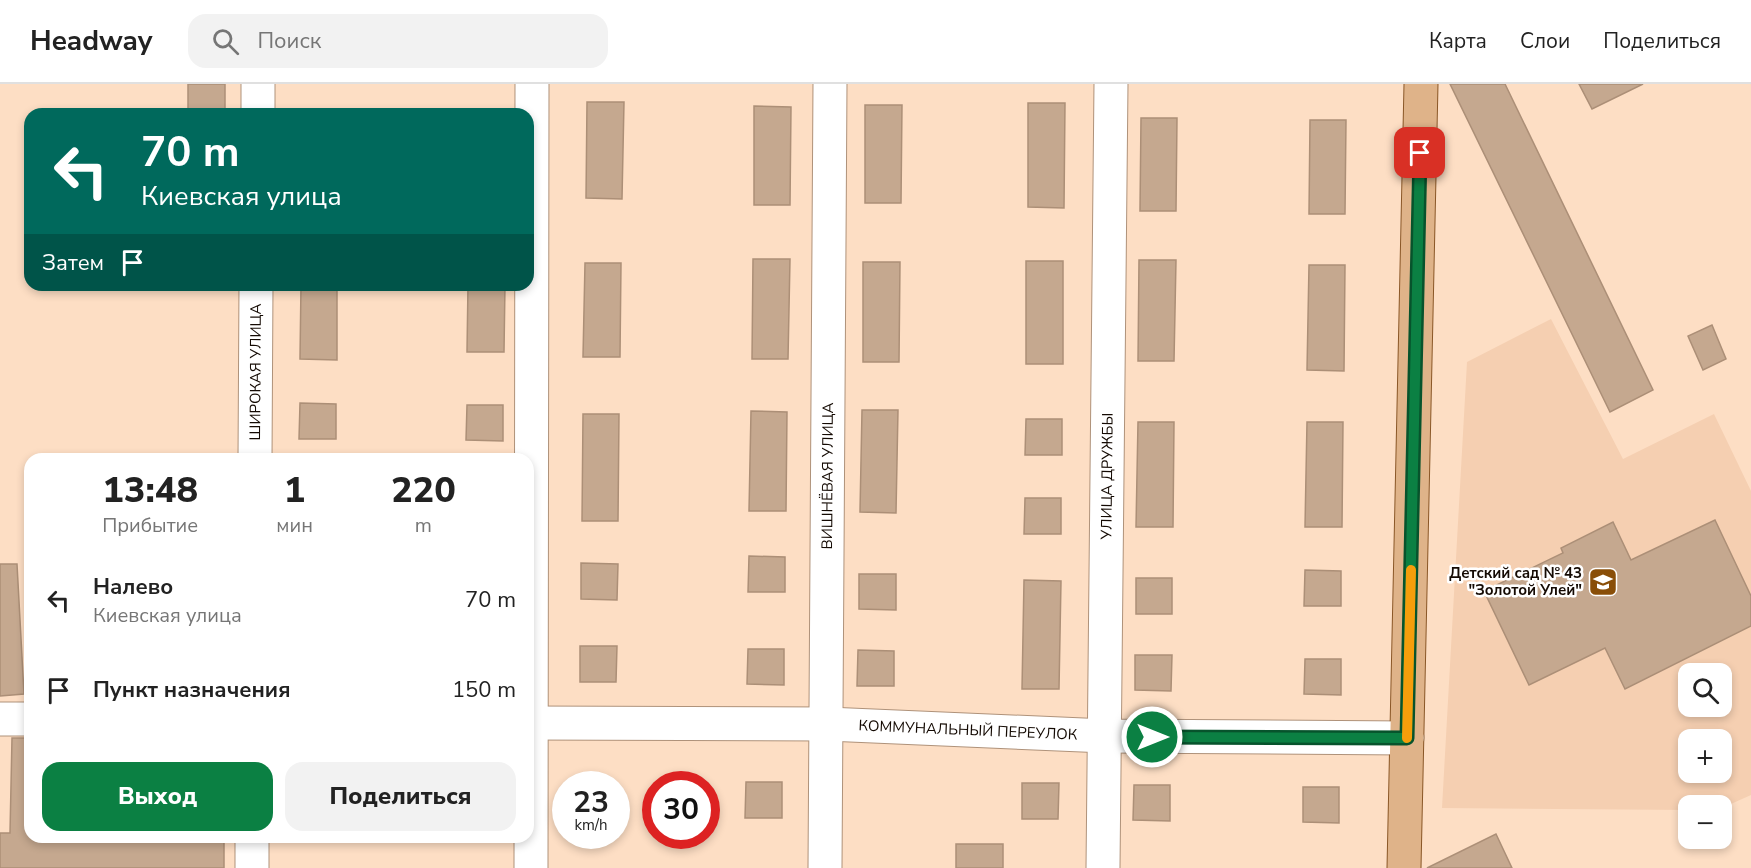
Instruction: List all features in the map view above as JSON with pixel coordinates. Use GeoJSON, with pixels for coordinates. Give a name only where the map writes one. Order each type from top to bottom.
{"type":"FeatureCollection","features":[{"type":"Feature","properties":{"kind":"main road"},"geometry":{"type":"LineString","coordinates":[[1404,868],[1421,84]]}},
{"type":"Feature","properties":{"kind":"street"},"geometry":{"type":"LineString","coordinates":[[258,84],[258,108]]}},
{"type":"Feature","properties":{"kind":"street"},"geometry":{"type":"LineString","coordinates":[[532,84],[532,108]]}},
{"type":"Feature","properties":{"kind":"street","name":"ВИШНЁВАЯ УЛИЦА"},"geometry":{"type":"LineString","coordinates":[[825,868],[830,84]]}},
{"type":"Feature","properties":{"kind":"street","name":"УЛИЦА ДРУЖБЫ"},"geometry":{"type":"LineString","coordinates":[[1103,868],[1111,84]]}},
{"type":"Feature","properties":{"kind":"street","name":"ШИРОКАЯ УЛИЦА"},"geometry":{"type":"LineString","coordinates":[[255,453],[256,291]]}},
{"type":"Feature","properties":{"kind":"street"},"geometry":{"type":"LineString","coordinates":[[531,291],[531,453]]}},
{"type":"Feature","properties":{"kind":"street"},"geometry":{"type":"LineString","coordinates":[[0,719],[24,719]]}},
{"type":"Feature","properties":{"kind":"street","name":"КОММУНАЛЬНЫЙ ПЕРЕУЛОК"},"geometry":{"type":"LineString","coordinates":[[534,723],[827,724],[1106,736],[1407,738]]}},
{"type":"Feature","properties":{"kind":"street"},"geometry":{"type":"LineString","coordinates":[[252,843],[252,868]]}},
{"type":"Feature","properties":{"kind":"street"},"geometry":{"type":"LineString","coordinates":[[531,843],[531,868]]}},
{"type":"Feature","properties":{"kind":"shaded area","name":"Детский сад № 43 \"Золотой Улей\""},"geometry":{"type":"Polygon","coordinates":[[[1551,319],[1623,459],[1714,414],[1751,491],[1751,795],[1732,804],[1732,795],[1678,795],[1678,810],[1442,808],[1467,362],[1551,319]]]}},
{"type":"Feature","properties":{"kind":"building"},"geometry":{"type":"Polygon","coordinates":[[[188,84],[225,84],[225,108],[188,108],[188,84]]]}},
{"type":"Feature","properties":{"kind":"building"},"geometry":{"type":"Polygon","coordinates":[[[1450,84],[1505,84],[1653,390],[1610,412],[1450,84]]]}},
{"type":"Feature","properties":{"kind":"building"},"geometry":{"type":"Polygon","coordinates":[[[1579,84],[1643,84],[1592,109],[1579,84]]]}},
{"type":"Feature","properties":{"kind":"building"},"geometry":{"type":"Polygon","coordinates":[[[587,102],[624,102],[622,199],[586,198],[587,102]]]}},
{"type":"Feature","properties":{"kind":"building"},"geometry":{"type":"Polygon","coordinates":[[[1028,103],[1065,103],[1064,208],[1028,207],[1028,103]]]}},
{"type":"Feature","properties":{"kind":"building"},"geometry":{"type":"Polygon","coordinates":[[[865,105],[902,105],[901,203],[865,203],[865,105]]]}},
{"type":"Feature","properties":{"kind":"building"},"geometry":{"type":"Polygon","coordinates":[[[754,106],[791,107],[790,205],[754,205],[754,106]]]}},
{"type":"Feature","properties":{"kind":"building"},"geometry":{"type":"Polygon","coordinates":[[[1141,118],[1177,118],[1176,211],[1140,211],[1141,118]]]}},
{"type":"Feature","properties":{"kind":"building"},"geometry":{"type":"Polygon","coordinates":[[[1310,120],[1346,120],[1345,214],[1309,214],[1310,120]]]}},
{"type":"Feature","properties":{"kind":"building"},"geometry":{"type":"Polygon","coordinates":[[[753,259],[790,259],[788,359],[752,359],[753,259]]]}},
{"type":"Feature","properties":{"kind":"building"},"geometry":{"type":"Polygon","coordinates":[[[1139,260],[1176,260],[1174,361],[1138,361],[1139,260]]]}},
{"type":"Feature","properties":{"kind":"building"},"geometry":{"type":"Polygon","coordinates":[[[1026,261],[1063,261],[1063,364],[1026,364],[1026,261]]]}},
{"type":"Feature","properties":{"kind":"building"},"geometry":{"type":"Polygon","coordinates":[[[863,262],[900,262],[899,362],[863,362],[863,262]]]}},
{"type":"Feature","properties":{"kind":"building"},"geometry":{"type":"Polygon","coordinates":[[[585,263],[621,263],[620,357],[583,357],[585,263]]]}},
{"type":"Feature","properties":{"kind":"building"},"geometry":{"type":"Polygon","coordinates":[[[1309,265],[1345,265],[1344,371],[1307,370],[1309,265]]]}},
{"type":"Feature","properties":{"kind":"building"},"geometry":{"type":"Polygon","coordinates":[[[301,291],[337,291],[337,360],[300,359],[301,291]]]}},
{"type":"Feature","properties":{"kind":"building"},"geometry":{"type":"Polygon","coordinates":[[[468,291],[505,291],[504,352],[467,352],[468,291]]]}},
{"type":"Feature","properties":{"kind":"building"},"geometry":{"type":"Polygon","coordinates":[[[1712,325],[1726,359],[1703,370],[1688,336],[1712,325]]]}},
{"type":"Feature","properties":{"kind":"building"},"geometry":{"type":"Polygon","coordinates":[[[300,403],[336,404],[336,439],[299,439],[300,403]]]}},
{"type":"Feature","properties":{"kind":"building"},"geometry":{"type":"Polygon","coordinates":[[[467,405],[503,405],[503,441],[466,440],[467,405]]]}},
{"type":"Feature","properties":{"kind":"building"},"geometry":{"type":"Polygon","coordinates":[[[862,410],[898,410],[896,513],[860,512],[862,410]]]}},
{"type":"Feature","properties":{"kind":"building"},"geometry":{"type":"Polygon","coordinates":[[[751,411],[787,412],[786,511],[749,511],[751,411]]]}},
{"type":"Feature","properties":{"kind":"building"},"geometry":{"type":"Polygon","coordinates":[[[583,414],[619,414],[618,521],[582,521],[583,414]]]}},
{"type":"Feature","properties":{"kind":"building"},"geometry":{"type":"Polygon","coordinates":[[[1026,419],[1062,419],[1062,455],[1025,455],[1026,419]]]}},
{"type":"Feature","properties":{"kind":"building"},"geometry":{"type":"Polygon","coordinates":[[[1138,422],[1174,422],[1173,527],[1136,527],[1138,422]]]}},
{"type":"Feature","properties":{"kind":"building"},"geometry":{"type":"Polygon","coordinates":[[[1307,422],[1343,422],[1342,527],[1305,527],[1307,422]]]}},
{"type":"Feature","properties":{"kind":"building"},"geometry":{"type":"Polygon","coordinates":[[[1025,498],[1061,498],[1061,534],[1024,534],[1025,498]]]}},
{"type":"Feature","properties":{"kind":"building"},"geometry":{"type":"Polygon","coordinates":[[[1715,520],[1751,596],[1751,626],[1625,689],[1605,648],[1529,685],[1484,591],[1563,553],[1561,548],[1613,522],[1631,560],[1715,520]]]}},
{"type":"Feature","properties":{"kind":"building"},"geometry":{"type":"Polygon","coordinates":[[[749,556],[785,557],[785,592],[748,592],[749,556]]]}},
{"type":"Feature","properties":{"kind":"building"},"geometry":{"type":"Polygon","coordinates":[[[581,563],[618,564],[617,600],[581,599],[581,563]]]}},
{"type":"Feature","properties":{"kind":"building"},"geometry":{"type":"Polygon","coordinates":[[[0,564],[17,564],[24,694],[0,696],[0,564]]]}},
{"type":"Feature","properties":{"kind":"building"},"geometry":{"type":"Polygon","coordinates":[[[1305,570],[1341,571],[1341,606],[1304,606],[1305,570]]]}},
{"type":"Feature","properties":{"kind":"building"},"geometry":{"type":"Polygon","coordinates":[[[859,574],[896,574],[896,610],[859,609],[859,574]]]}},
{"type":"Feature","properties":{"kind":"building"},"geometry":{"type":"Polygon","coordinates":[[[1136,578],[1172,578],[1172,614],[1136,614],[1136,578]]]}},
{"type":"Feature","properties":{"kind":"building"},"geometry":{"type":"Polygon","coordinates":[[[1024,580],[1061,581],[1059,689],[1022,689],[1024,580]]]}},
{"type":"Feature","properties":{"kind":"building"},"geometry":{"type":"Polygon","coordinates":[[[580,646],[617,646],[616,682],[580,682],[580,646]]]}},
{"type":"Feature","properties":{"kind":"building"},"geometry":{"type":"Polygon","coordinates":[[[748,649],[784,649],[784,685],[747,684],[748,649]]]}},
{"type":"Feature","properties":{"kind":"building"},"geometry":{"type":"Polygon","coordinates":[[[858,650],[894,651],[894,686],[857,686],[858,650]]]}},
{"type":"Feature","properties":{"kind":"building"},"geometry":{"type":"Polygon","coordinates":[[[1135,655],[1172,655],[1171,691],[1135,690],[1135,655]]]}},
{"type":"Feature","properties":{"kind":"building"},"geometry":{"type":"Polygon","coordinates":[[[1305,659],[1341,659],[1341,695],[1304,694],[1305,659]]]}},
{"type":"Feature","properties":{"kind":"building"},"geometry":{"type":"Polygon","coordinates":[[[12,738],[24,738],[24,843],[224,843],[224,868],[0,868],[0,833],[10,833],[12,738]]]}},
{"type":"Feature","properties":{"kind":"building"},"geometry":{"type":"Polygon","coordinates":[[[746,782],[782,782],[782,818],[745,818],[746,782]]]}},
{"type":"Feature","properties":{"kind":"building"},"geometry":{"type":"Polygon","coordinates":[[[1022,783],[1059,783],[1058,819],[1022,819],[1022,783]]]}},
{"type":"Feature","properties":{"kind":"building"},"geometry":{"type":"Polygon","coordinates":[[[1134,785],[1170,785],[1170,821],[1133,820],[1134,785]]]}},
{"type":"Feature","properties":{"kind":"building"},"geometry":{"type":"Polygon","coordinates":[[[1303,787],[1339,787],[1339,823],[1303,822],[1303,787]]]}},
{"type":"Feature","properties":{"kind":"building"},"geometry":{"type":"Polygon","coordinates":[[[1496,834],[1512,868],[1427,868],[1496,834]]]}},
{"type":"Feature","properties":{"kind":"building"},"geometry":{"type":"Polygon","coordinates":[[[956,844],[1003,844],[1003,868],[956,868],[956,844]]]}},
{"type":"Feature","properties":{"kind":"slow traffic"},"geometry":{"type":"LineString","coordinates":[[1407,738],[1411,570]]}},
{"type":"Feature","properties":{"kind":"place","name":"Детский сад № 43 \"Золотой Улей\""},"geometry":{"type":"Point","coordinates":[1603,582]}},
{"type":"Feature","properties":{"kind":"route"},"geometry":{"type":"LineString","coordinates":[[1152,737],[1407,738],[1420,153]]}}]}
